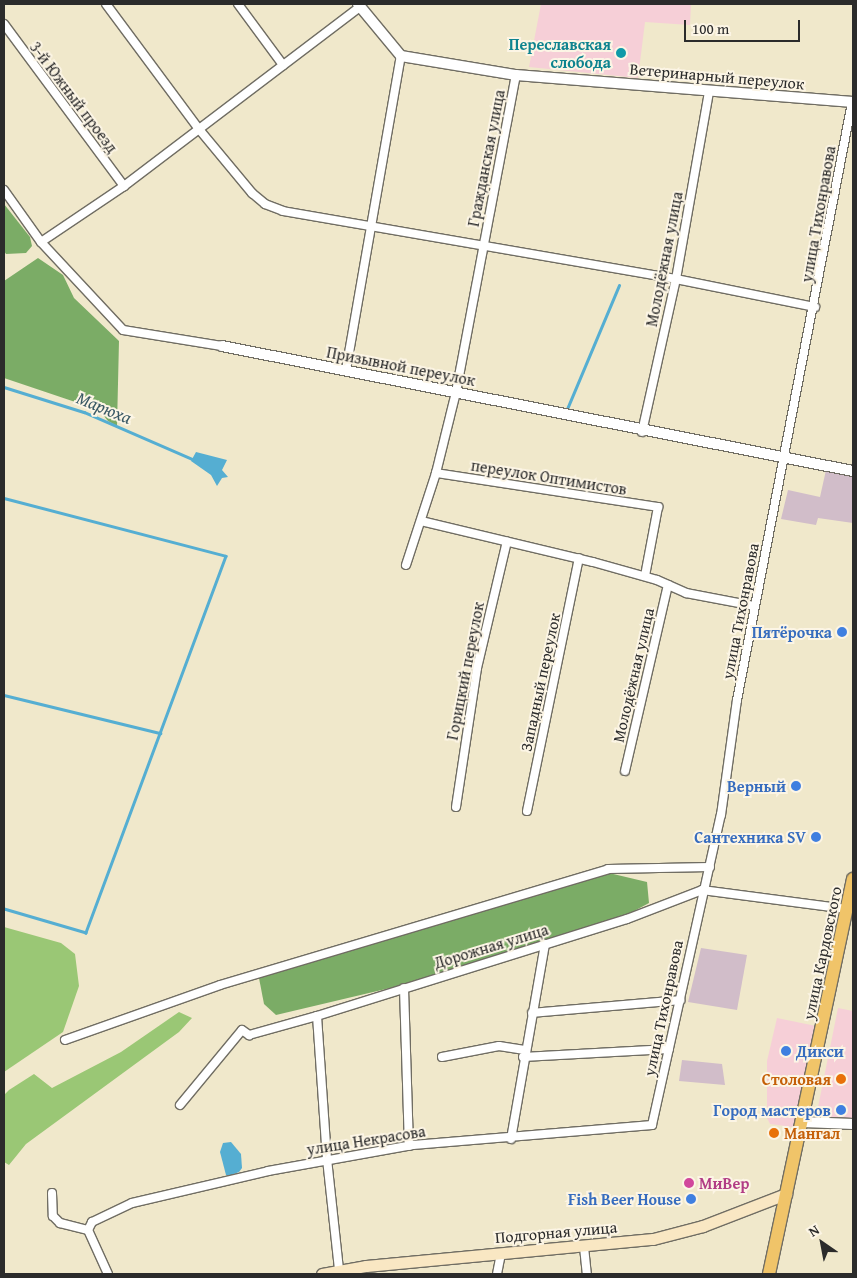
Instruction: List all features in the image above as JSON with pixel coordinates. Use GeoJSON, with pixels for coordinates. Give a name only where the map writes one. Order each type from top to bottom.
{"type":"FeatureCollection","features":[{"type":"Feature","properties":{"kind":"main road","name":"улица Кардовского"},"geometry":{"type":"LineString","coordinates":[[769,1274],[852,892],[853,879]]}},
{"type":"Feature","properties":{"kind":"main road","name":"Подгорная улица"},"geometry":{"type":"LineString","coordinates":[[322,1274],[339,1270],[501,1253],[624,1243],[683,1232],[786,1194]]}},
{"type":"Feature","properties":{"kind":"street","name":"Гражданская улица"},"geometry":{"type":"LineString","coordinates":[[106,4],[198,128],[252,193],[265,204],[283,212],[373,225],[483,246]]}},
{"type":"Feature","properties":{"kind":"street"},"geometry":{"type":"LineString","coordinates":[[238,4],[283,66]]}},
{"type":"Feature","properties":{"kind":"street"},"geometry":{"type":"LineString","coordinates":[[41,242],[124,186],[198,128],[283,66],[359,5],[401,56],[373,225],[346,370]]}},
{"type":"Feature","properties":{"kind":"street","name":"3-й Южный проезд"},"geometry":{"type":"LineString","coordinates":[[4,24],[124,186]]}},
{"type":"Feature","properties":{"kind":"street","name":"Ветеринарный переулок"},"geometry":{"type":"LineString","coordinates":[[401,56],[516,75],[853,102]]}},
{"type":"Feature","properties":{"kind":"street","name":"Гражданская улица"},"geometry":{"type":"LineString","coordinates":[[406,564],[436,473],[456,392],[516,75]]}},
{"type":"Feature","properties":{"kind":"street","name":"Молодёжная улица"},"geometry":{"type":"LineString","coordinates":[[642,432],[676,279],[709,91]]}},
{"type":"Feature","properties":{"kind":"street","name":"улица Тихонравова"},"geometry":{"type":"LineString","coordinates":[[652,1124],[702,890],[710,866],[754,606],[815,306],[853,102]]}},
{"type":"Feature","properties":{"kind":"street","name":"Призывной переулок"},"geometry":{"type":"LineString","coordinates":[[4,190],[41,242],[124,330],[222,346],[456,392],[642,432],[853,471]]}},
{"type":"Feature","properties":{"kind":"street"},"geometry":{"type":"LineString","coordinates":[[483,246],[676,279],[815,306]]}},
{"type":"Feature","properties":{"kind":"street","name":"переулок Оптимистов"},"geometry":{"type":"LineString","coordinates":[[436,473],[658,508],[645,576]]}},
{"type":"Feature","properties":{"kind":"street"},"geometry":{"type":"LineString","coordinates":[[420,521],[579,558],[645,576],[686,593],[754,606]]}},
{"type":"Feature","properties":{"kind":"street","name":"Горицкий переулок"},"geometry":{"type":"LineString","coordinates":[[456,807],[477,668],[507,541]]}},
{"type":"Feature","properties":{"kind":"street","name":"Западный переулок"},"geometry":{"type":"LineString","coordinates":[[527,811],[579,558]]}},
{"type":"Feature","properties":{"kind":"street","name":"Молодёжная улица"},"geometry":{"type":"LineString","coordinates":[[625,771],[668,585]]}},
{"type":"Feature","properties":{"kind":"street"},"geometry":{"type":"LineString","coordinates":[[65,1040],[220,984],[608,869],[710,866]]}},
{"type":"Feature","properties":{"kind":"street","name":"Дорожная улица"},"geometry":{"type":"LineString","coordinates":[[180,1105],[242,1030],[249,1035],[317,1016],[627,919],[702,890],[847,909]]}},
{"type":"Feature","properties":{"kind":"street"},"geometry":{"type":"LineString","coordinates":[[511,1138],[524,1054],[545,944]]}},
{"type":"Feature","properties":{"kind":"street"},"geometry":{"type":"LineString","coordinates":[[404,988],[408,1146]]}},
{"type":"Feature","properties":{"kind":"street"},"geometry":{"type":"LineString","coordinates":[[532,1012],[680,1000]]}},
{"type":"Feature","properties":{"kind":"street"},"geometry":{"type":"LineString","coordinates":[[317,1016],[327,1159],[339,1270]]}},
{"type":"Feature","properties":{"kind":"street"},"geometry":{"type":"LineString","coordinates":[[442,1057],[499,1046],[524,1054],[669,1049]]}},
{"type":"Feature","properties":{"kind":"street"},"geometry":{"type":"LineString","coordinates":[[803,1122],[853,1124]]}},
{"type":"Feature","properties":{"kind":"street","name":"улица Некрасова"},"geometry":{"type":"LineString","coordinates":[[88,1230],[92,1222],[132,1203],[327,1159],[408,1146],[652,1124]]}},
{"type":"Feature","properties":{"kind":"street"},"geometry":{"type":"LineString","coordinates":[[52,1193],[53,1216],[60,1222],[88,1230],[108,1274]]}},
{"type":"Feature","properties":{"kind":"street"},"geometry":{"type":"LineString","coordinates":[[584,1247],[587,1274]]}},
{"type":"Feature","properties":{"kind":"street"},"geometry":{"type":"LineString","coordinates":[[497,1274],[501,1253]]}},
{"type":"Feature","properties":{"kind":"shaded area"},"geometry":{"type":"Polygon","coordinates":[[[541,4],[691,4],[690,25],[645,22],[638,78],[529,67],[541,4]]]}},
{"type":"Feature","properties":{"kind":"shaded area"},"geometry":{"type":"Polygon","coordinates":[[[826,470],[853,475],[853,523],[818,518],[816,525],[781,519],[788,490],[820,497],[826,470]]]}},
{"type":"Feature","properties":{"kind":"shaded area"},"geometry":{"type":"Polygon","coordinates":[[[701,948],[747,955],[737,1010],[688,1002],[701,948]]]}},
{"type":"Feature","properties":{"kind":"shaded area"},"geometry":{"type":"Polygon","coordinates":[[[838,1008],[853,1011],[853,1119],[816,1117],[838,1008]]]}},
{"type":"Feature","properties":{"kind":"shaded area"},"geometry":{"type":"Polygon","coordinates":[[[777,1018],[816,1026],[793,1127],[770,1124],[767,1118],[767,1061],[777,1018]]]}},
{"type":"Feature","properties":{"kind":"shaded area"},"geometry":{"type":"Polygon","coordinates":[[[682,1060],[722,1064],[725,1085],[679,1081],[682,1060]]]}},
{"type":"Feature","properties":{"kind":"green space"},"geometry":{"type":"Polygon","coordinates":[[[4,204],[30,237],[32,246],[26,253],[6,254],[4,251],[4,204]]]}},
{"type":"Feature","properties":{"kind":"green space"},"geometry":{"type":"Polygon","coordinates":[[[38,258],[63,275],[74,298],[119,341],[117,426],[108,421],[99,410],[4,378],[4,281],[38,258]]]}},
{"type":"Feature","properties":{"kind":"green space"},"geometry":{"type":"Polygon","coordinates":[[[609,873],[647,882],[649,903],[625,916],[407,984],[276,1015],[264,1004],[259,978],[266,974],[609,873]]]}},
{"type":"Feature","properties":{"kind":"green space"},"geometry":{"type":"Polygon","coordinates":[[[4,927],[61,943],[75,954],[79,986],[63,1032],[4,1072],[4,927]]]}},
{"type":"Feature","properties":{"kind":"green space"},"geometry":{"type":"Polygon","coordinates":[[[179,1012],[192,1018],[179,1032],[26,1144],[9,1165],[4,1162],[4,1095],[9,1090],[34,1074],[52,1088],[121,1052],[179,1012]]]}},
{"type":"Feature","properties":{"kind":"water"},"geometry":{"type":"Polygon","coordinates":[[[196,452],[227,460],[222,470],[228,477],[222,478],[217,486],[211,475],[191,461],[196,452]]]}},
{"type":"Feature","properties":{"kind":"water"},"geometry":{"type":"Polygon","coordinates":[[[231,1142],[241,1154],[242,1168],[239,1172],[229,1176],[226,1175],[220,1152],[223,1143],[231,1142]]]}},
{"type":"Feature","properties":{"kind":"waterway"},"geometry":{"type":"LineString","coordinates":[[567,409],[619,285]]}},
{"type":"Feature","properties":{"kind":"waterway","name":"Марюха"},"geometry":{"type":"LineString","coordinates":[[4,387],[84,412],[192,459]]}},
{"type":"Feature","properties":{"kind":"waterway"},"geometry":{"type":"LineString","coordinates":[[4,498],[226,556],[86,933],[4,909]]}},
{"type":"Feature","properties":{"kind":"waterway"},"geometry":{"type":"LineString","coordinates":[[4,695],[160,733]]}},
{"type":"Feature","properties":{"kind":"place","name":"Переславская слобода"},"geometry":{"type":"Point","coordinates":[621,53]}},
{"type":"Feature","properties":{"kind":"place","name":"Пятёрочка"},"geometry":{"type":"Point","coordinates":[842,632]}},
{"type":"Feature","properties":{"kind":"place","name":"Верный"},"geometry":{"type":"Point","coordinates":[796,786]}},
{"type":"Feature","properties":{"kind":"place","name":"Сантехника SV"},"geometry":{"type":"Point","coordinates":[816,837]}},
{"type":"Feature","properties":{"kind":"place","name":"Дикси"},"geometry":{"type":"Point","coordinates":[786,1051]}},
{"type":"Feature","properties":{"kind":"place","name":"Столовая"},"geometry":{"type":"Point","coordinates":[841,1079]}},
{"type":"Feature","properties":{"kind":"place","name":"Город мастеров"},"geometry":{"type":"Point","coordinates":[841,1110]}},
{"type":"Feature","properties":{"kind":"place","name":"Мангал"},"geometry":{"type":"Point","coordinates":[774,1133]}},
{"type":"Feature","properties":{"kind":"place","name":"МиВер"},"geometry":{"type":"Point","coordinates":[689,1183]}},
{"type":"Feature","properties":{"kind":"place","name":"Fish Beer House"},"geometry":{"type":"Point","coordinates":[691,1199]}}]}
